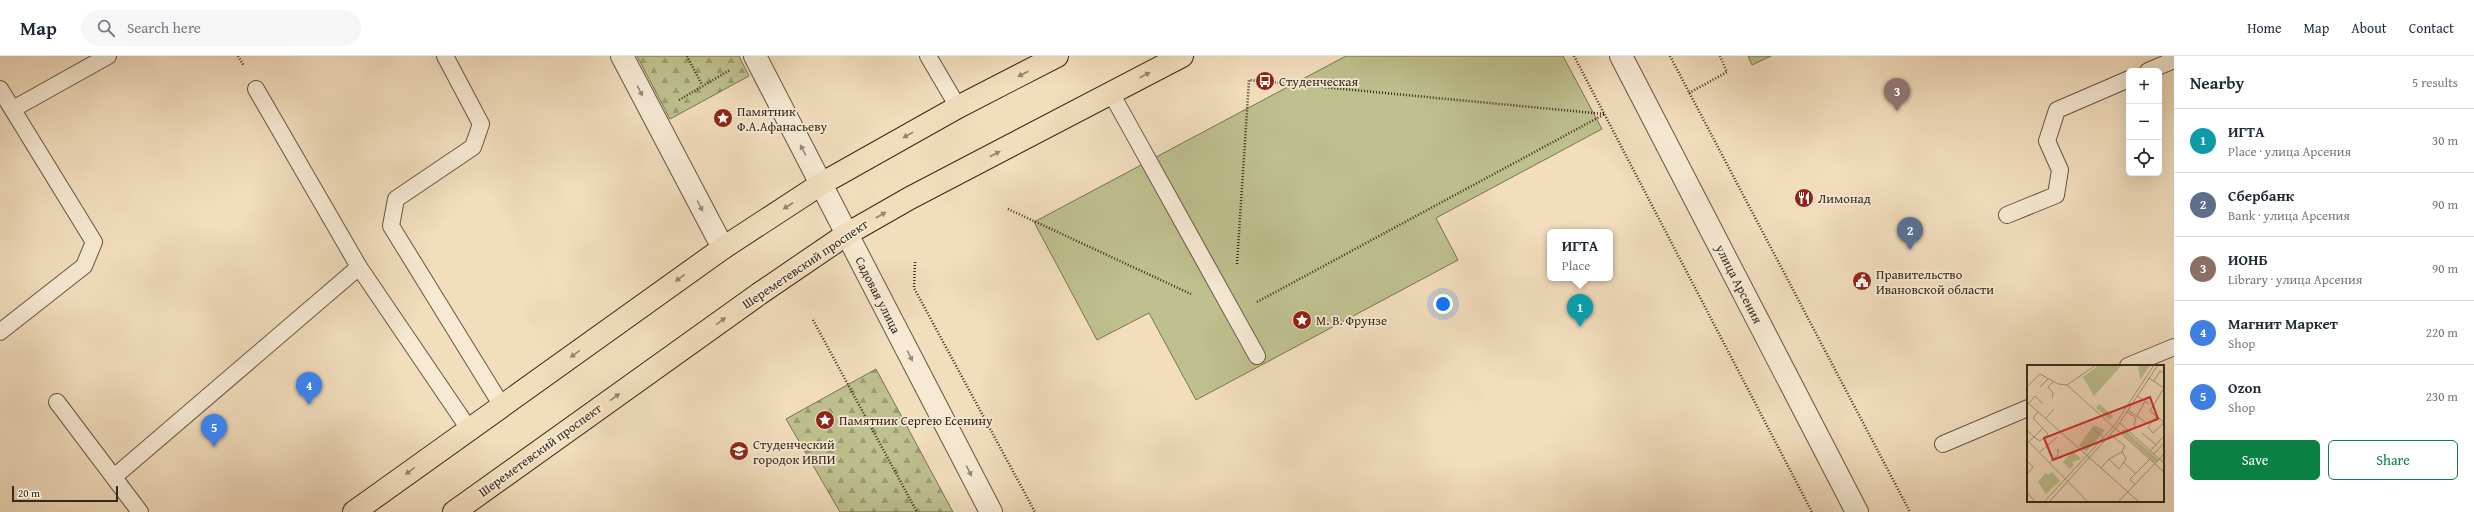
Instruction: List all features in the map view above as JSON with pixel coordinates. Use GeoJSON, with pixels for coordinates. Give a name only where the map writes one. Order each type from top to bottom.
{"type":"FeatureCollection","features":[{"type":"Feature","properties":{"kind":"main road"},"geometry":{"type":"LineString","coordinates":[[354,512],[723,248],[821,184],[958,107],[1057,56]]}},
{"type":"Feature","properties":{"kind":"main road","name":"Шереметевский проспект"},"geometry":{"type":"LineString","coordinates":[[454,512],[759,294],[847,234],[916,195],[1182,56]]}},
{"type":"Feature","properties":{"kind":"street"},"geometry":{"type":"LineString","coordinates":[[622,56],[723,248]]}},
{"type":"Feature","properties":{"kind":"street","name":"Садовая улица"},"geometry":{"type":"LineString","coordinates":[[755,56],[991,512]]}},
{"type":"Feature","properties":{"kind":"street","name":"улица Арсения"},"geometry":{"type":"LineString","coordinates":[[1621,56],[1857,512]]}},
{"type":"Feature","properties":{"kind":"lane"},"geometry":{"type":"LineString","coordinates":[[12,109],[108,56]]}},
{"type":"Feature","properties":{"kind":"lane"},"geometry":{"type":"LineString","coordinates":[[445,56],[480,124],[473,147],[396,199],[391,226],[502,406]]}},
{"type":"Feature","properties":{"kind":"lane"},"geometry":{"type":"LineString","coordinates":[[928,56],[958,107]]}},
{"type":"Feature","properties":{"kind":"lane"},"geometry":{"type":"LineString","coordinates":[[2155,68],[2174,60]]}},
{"type":"Feature","properties":{"kind":"lane"},"geometry":{"type":"LineString","coordinates":[[2006,215],[2056,195],[2060,170],[2047,142],[2056,110],[2126,80]]}},
{"type":"Feature","properties":{"kind":"lane"},"geometry":{"type":"LineString","coordinates":[[0,89],[94,242],[84,266],[0,332]]}},
{"type":"Feature","properties":{"kind":"lane"},"geometry":{"type":"LineString","coordinates":[[256,89],[359,267],[469,429]]}},
{"type":"Feature","properties":{"kind":"lane"},"geometry":{"type":"LineString","coordinates":[[1111,93],[1257,356]]}},
{"type":"Feature","properties":{"kind":"lane"},"geometry":{"type":"LineString","coordinates":[[114,476],[359,267]]}},
{"type":"Feature","properties":{"kind":"lane"},"geometry":{"type":"LineString","coordinates":[[2130,365],[2174,347]]}},
{"type":"Feature","properties":{"kind":"lane"},"geometry":{"type":"LineString","coordinates":[[57,402],[140,512]]}},
{"type":"Feature","properties":{"kind":"lane"},"geometry":{"type":"LineString","coordinates":[[1944,444],[2027,408]]}},
{"type":"Feature","properties":{"kind":"path"},"geometry":{"type":"LineString","coordinates":[[687,56],[702,85]]}},
{"type":"Feature","properties":{"kind":"path"},"geometry":{"type":"LineString","coordinates":[[1574,56],[1812,512]]}},
{"type":"Feature","properties":{"kind":"path"},"geometry":{"type":"LineString","coordinates":[[1670,56],[1910,512]]}},
{"type":"Feature","properties":{"kind":"path"},"geometry":{"type":"LineString","coordinates":[[1689,93],[1727,72],[1720,56]]}},
{"type":"Feature","properties":{"kind":"path"},"geometry":{"type":"LineString","coordinates":[[1237,268],[1249,80],[1604,114]]}},
{"type":"Feature","properties":{"kind":"path"},"geometry":{"type":"LineString","coordinates":[[1234,315],[1604,114]]}},
{"type":"Feature","properties":{"kind":"path"},"geometry":{"type":"LineString","coordinates":[[1008,209],[1192,295]]}},
{"type":"Feature","properties":{"kind":"path"},"geometry":{"type":"LineString","coordinates":[[915,262],[914,288],[1035,512]]}},
{"type":"Feature","properties":{"kind":"path"},"geometry":{"type":"LineString","coordinates":[[813,320],[916,512]]}},
{"type":"Feature","properties":{"kind":"green space"},"geometry":{"type":"Polygon","coordinates":[[[637,56],[739,56],[749,76],[670,119],[637,56]]]}},
{"type":"Feature","properties":{"kind":"green space"},"geometry":{"type":"Polygon","coordinates":[[[1346,56],[1563,56],[1602,129],[1436,218],[1458,260],[1196,400],[1149,313],[1097,340],[1034,222],[1346,56]]]}},
{"type":"Feature","properties":{"kind":"green space"},"geometry":{"type":"Polygon","coordinates":[[[1748,56],[1771,56],[1752,65],[1748,56]]]}},
{"type":"Feature","properties":{"kind":"green space"},"geometry":{"type":"Polygon","coordinates":[[[876,369],[953,512],[840,512],[786,419],[876,369]]]}},
{"type":"Feature","properties":{"kind":"place","name":"Студенческая"},"geometry":{"type":"Point","coordinates":[1265,81]}},
{"type":"Feature","properties":{"kind":"place","name":"ИОНБ"},"geometry":{"type":"Point","coordinates":[1897,111]}},
{"type":"Feature","properties":{"kind":"place","name":"Памятник Ф.А.Афанасьеву"},"geometry":{"type":"Point","coordinates":[723,118]}},
{"type":"Feature","properties":{"kind":"place","name":"Лимонад"},"geometry":{"type":"Point","coordinates":[1804,198]}},
{"type":"Feature","properties":{"kind":"place","name":"Сбербанк"},"geometry":{"type":"Point","coordinates":[1910,250]}},
{"type":"Feature","properties":{"kind":"place","name":"Правительство Ивановской области"},"geometry":{"type":"Point","coordinates":[1862,281]}},
{"type":"Feature","properties":{"kind":"place","name":"М. В. Фрунзе"},"geometry":{"type":"Point","coordinates":[1302,320]}},
{"type":"Feature","properties":{"kind":"place","name":"ИГТА"},"geometry":{"type":"Point","coordinates":[1580,327]}},
{"type":"Feature","properties":{"kind":"place","name":"Магнит Маркет"},"geometry":{"type":"Point","coordinates":[309,405]}},
{"type":"Feature","properties":{"kind":"place","name":"Памятник Сергею Есенину"},"geometry":{"type":"Point","coordinates":[825,420]}},
{"type":"Feature","properties":{"kind":"place","name":"Ozon"},"geometry":{"type":"Point","coordinates":[214,447]}},
{"type":"Feature","properties":{"kind":"place","name":"Студенческий городок ИВПИ"},"geometry":{"type":"Point","coordinates":[739,451]}}]}
